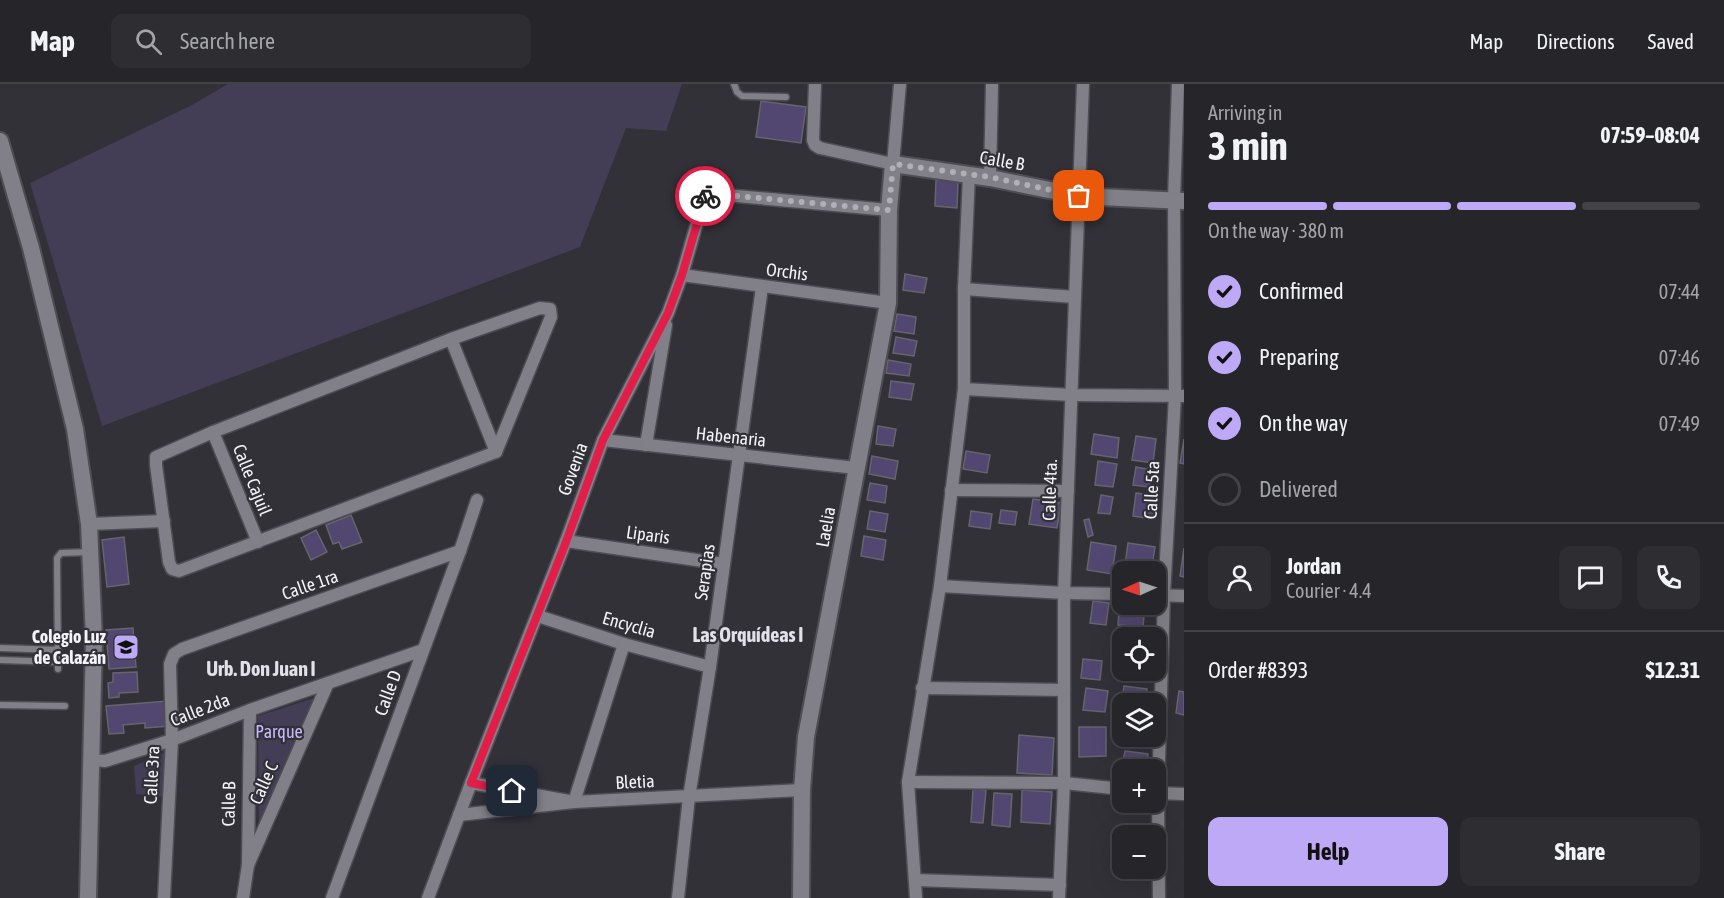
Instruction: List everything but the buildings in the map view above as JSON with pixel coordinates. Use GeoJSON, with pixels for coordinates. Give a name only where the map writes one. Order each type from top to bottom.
{"type":"FeatureCollection","features":[{"type":"Feature","properties":{"kind":"street","name":"Calle B"},"geometry":{"type":"LineString","coordinates":[[815,84],[813,140],[820,148],[893,164],[990,177],[1079,196],[1179,200]]}},
{"type":"Feature","properties":{"kind":"street"},"geometry":{"type":"LineString","coordinates":[[893,164],[900,84]]}},
{"type":"Feature","properties":{"kind":"street"},"geometry":{"type":"LineString","coordinates":[[990,177],[992,84]]}},
{"type":"Feature","properties":{"kind":"street","name":"Calle 4ta."},"geometry":{"type":"LineString","coordinates":[[1059,898],[1064,783],[1064,593],[1083,84]]}},
{"type":"Feature","properties":{"kind":"street","name":"Calle 5ta"},"geometry":{"type":"LineString","coordinates":[[1163,561],[1180,396],[1178,84]]}},
{"type":"Feature","properties":{"kind":"street"},"geometry":{"type":"LineString","coordinates":[[0,141],[31,248],[70,407],[89,524],[94,640],[88,898]]}},
{"type":"Feature","properties":{"kind":"street","name":"Laelia"},"geometry":{"type":"LineString","coordinates":[[801,898],[802,790],[806,737],[888,303],[889,210],[893,164]]}},
{"type":"Feature","properties":{"kind":"street"},"geometry":{"type":"LineString","coordinates":[[916,898],[908,782],[940,586],[964,389],[964,289],[969,175]]}},
{"type":"Feature","properties":{"kind":"street","name":"Govenia"},"geometry":{"type":"LineString","coordinates":[[428,898],[538,616],[603,440],[668,313],[682,275],[705,195],[889,210]]}},
{"type":"Feature","properties":{"kind":"street","name":"Orchis"},"geometry":{"type":"LineString","coordinates":[[682,275],[888,303]]}},
{"type":"Feature","properties":{"kind":"street","name":"Serapias"},"geometry":{"type":"LineString","coordinates":[[678,898],[689,797],[710,667],[762,287]]}},
{"type":"Feature","properties":{"kind":"street"},"geometry":{"type":"LineString","coordinates":[[964,289],[1076,297]]}},
{"type":"Feature","properties":{"kind":"street"},"geometry":{"type":"LineString","coordinates":[[540,308],[550,309],[551,317],[496,452],[179,571],[172,569],[169,562],[156,457],[213,432],[451,339],[540,308]]}},
{"type":"Feature","properties":{"kind":"street"},"geometry":{"type":"LineString","coordinates":[[646,445],[668,313]]}},
{"type":"Feature","properties":{"kind":"street"},"geometry":{"type":"LineString","coordinates":[[451,339],[496,452]]}},
{"type":"Feature","properties":{"kind":"street"},"geometry":{"type":"LineString","coordinates":[[964,389],[1072,395],[1180,396]]}},
{"type":"Feature","properties":{"kind":"street","name":"Calle Cajuil"},"geometry":{"type":"LineString","coordinates":[[213,432],[258,542]]}},
{"type":"Feature","properties":{"kind":"street","name":"Habenaria"},"geometry":{"type":"LineString","coordinates":[[603,440],[856,468]]}},
{"type":"Feature","properties":{"kind":"street"},"geometry":{"type":"LineString","coordinates":[[951,490],[1068,491]]}},
{"type":"Feature","properties":{"kind":"street","name":"Calle D"},"geometry":{"type":"LineString","coordinates":[[332,898],[477,500]]}},
{"type":"Feature","properties":{"kind":"street"},"geometry":{"type":"LineString","coordinates":[[89,524],[164,521]]}},
{"type":"Feature","properties":{"kind":"street","name":"Liparis"},"geometry":{"type":"LineString","coordinates":[[566,542],[724,564]]}},
{"type":"Feature","properties":{"kind":"street","name":"Calle 1ra"},"geometry":{"type":"LineString","coordinates":[[174,654],[182,649],[460,551]]}},
{"type":"Feature","properties":{"kind":"street"},"geometry":{"type":"LineString","coordinates":[[940,586],[1112,594]]}},
{"type":"Feature","properties":{"kind":"street"},"geometry":{"type":"LineString","coordinates":[[1166,595],[1184,596]]}},
{"type":"Feature","properties":{"kind":"street","name":"Calle 5ta"},"geometry":{"type":"LineString","coordinates":[[1158,759],[1160,615]]}},
{"type":"Feature","properties":{"kind":"street","name":"Encyclia"},"geometry":{"type":"LineString","coordinates":[[538,616],[624,644],[710,667]]}},
{"type":"Feature","properties":{"kind":"street"},"geometry":{"type":"LineString","coordinates":[[459,814],[574,802],[624,644]]}},
{"type":"Feature","properties":{"kind":"street","name":"Calle 2da"},"geometry":{"type":"LineString","coordinates":[[91,760],[105,761],[172,740],[328,682],[423,650]]}},
{"type":"Feature","properties":{"kind":"street","name":"Calle 3ra"},"geometry":{"type":"LineString","coordinates":[[164,898],[172,740],[170,664],[174,654]]}},
{"type":"Feature","properties":{"kind":"street","name":"Calle C"},"geometry":{"type":"LineString","coordinates":[[248,865],[328,682]]}},
{"type":"Feature","properties":{"kind":"street"},"geometry":{"type":"LineString","coordinates":[[922,688],[1064,690]]}},
{"type":"Feature","properties":{"kind":"street","name":"Calle B"},"geometry":{"type":"LineString","coordinates":[[243,898],[248,865],[250,710]]}},
{"type":"Feature","properties":{"kind":"street"},"geometry":{"type":"LineString","coordinates":[[908,782],[1064,783],[1112,788]]}},
{"type":"Feature","properties":{"kind":"street","name":"Bletia"},"geometry":{"type":"LineString","coordinates":[[471,783],[574,802],[802,790]]}},
{"type":"Feature","properties":{"kind":"street"},"geometry":{"type":"LineString","coordinates":[[1166,793],[1184,794]]}},
{"type":"Feature","properties":{"kind":"street","name":"Calle 5ta"},"geometry":{"type":"LineString","coordinates":[[1157,813],[1159,898]]}},
{"type":"Feature","properties":{"kind":"street"},"geometry":{"type":"LineString","coordinates":[[915,880],[1060,885]]}},
{"type":"Feature","properties":{"kind":"lane"},"geometry":{"type":"LineString","coordinates":[[734,84],[737,92],[742,96],[786,97]]}},
{"type":"Feature","properties":{"kind":"lane"},"geometry":{"type":"LineString","coordinates":[[0,660],[58,665],[57,558],[62,553],[91,552]]}},
{"type":"Feature","properties":{"kind":"lane"},"geometry":{"type":"LineString","coordinates":[[0,648],[58,650]]}},
{"type":"Feature","properties":{"kind":"lane"},"geometry":{"type":"LineString","coordinates":[[0,705],[65,706]]}},
{"type":"Feature","properties":{"kind":"green space"},"geometry":{"type":"Polygon","coordinates":[[[228,84],[682,84],[666,131],[626,128],[580,247],[102,426],[30,183],[192,105],[228,84]]]}},
{"type":"Feature","properties":{"kind":"green space","name":"Parque"},"geometry":{"type":"Polygon","coordinates":[[[314,698],[259,843],[258,716],[314,698]]]}},
{"type":"Feature","properties":{"kind":"green space"},"geometry":{"type":"Polygon","coordinates":[[[166,752],[165,797],[136,794],[134,766],[166,752]]]}},
{"type":"Feature","properties":{"kind":"way so far"},"geometry":{"type":"LineString","coordinates":[[705,196],[714,194],[889,210],[893,164],[990,177],[1079,196]]}},
{"type":"Feature","properties":{"kind":"place","name":"Colegio Luz de Calazán"},"geometry":{"type":"Point","coordinates":[126,647]}},
{"type":"Feature","properties":{"kind":"district","name":"Las Orquídeas I"},"geometry":{"type":"Point","coordinates":[748,635]}},
{"type":"Feature","properties":{"kind":"district","name":"Urb. Don Juan I"},"geometry":{"type":"Point","coordinates":[261,669]}},
{"type":"Feature","properties":{"kind":"route"},"geometry":{"type":"LineString","coordinates":[[512,791],[471,783],[538,616],[603,440],[668,313],[682,275],[705,196]]}}]}
